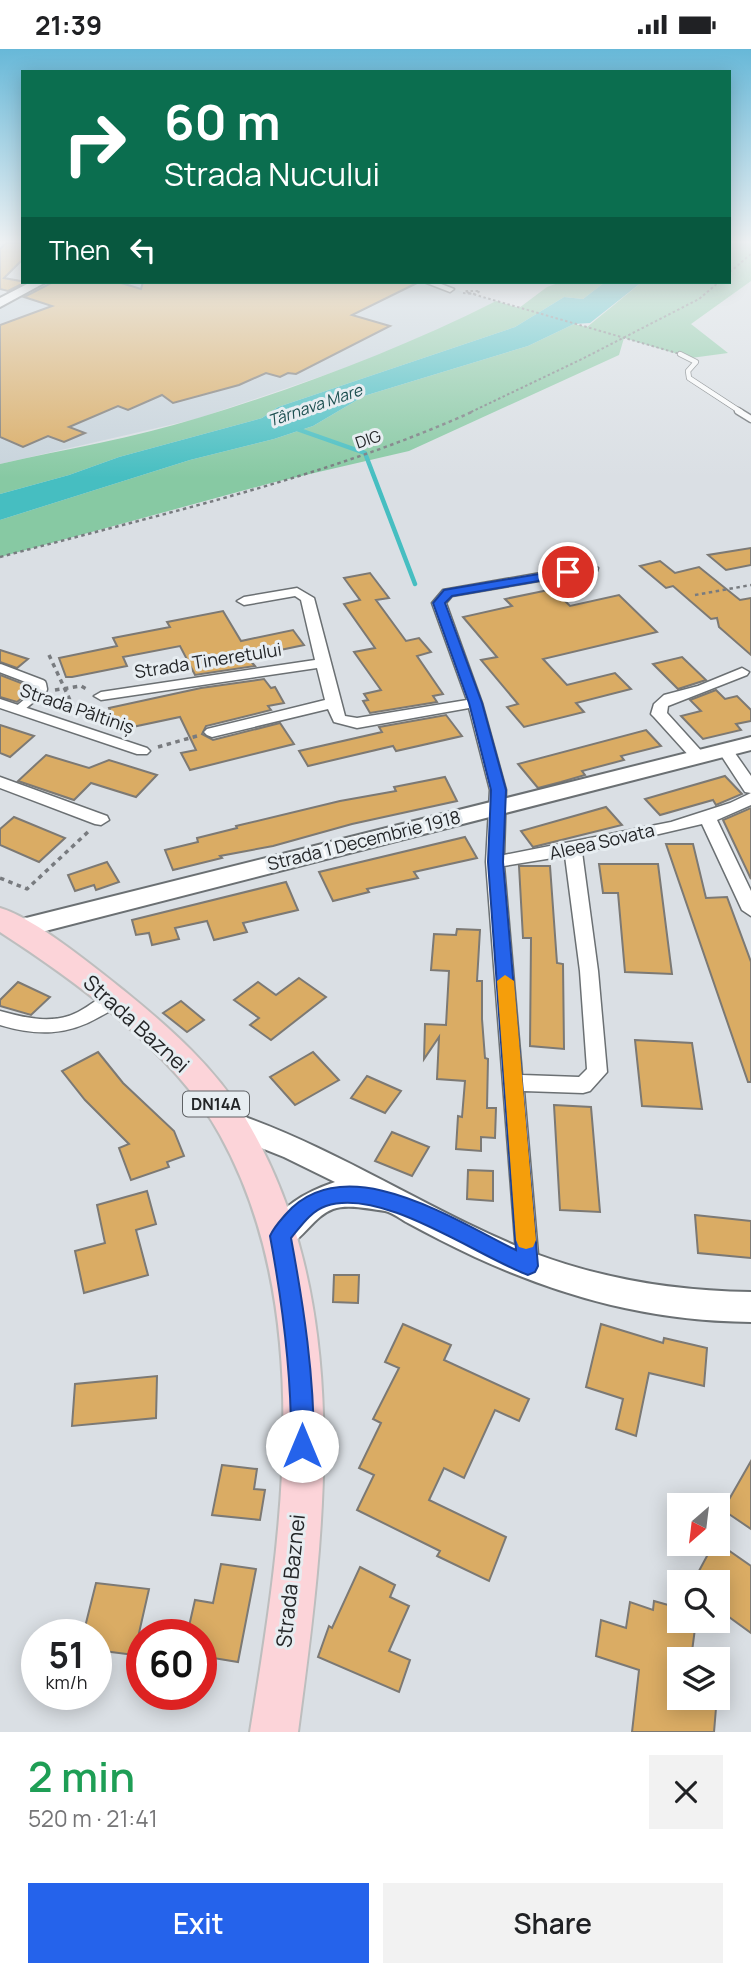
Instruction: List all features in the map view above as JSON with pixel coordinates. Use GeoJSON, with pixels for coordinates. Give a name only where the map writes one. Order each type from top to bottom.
{"type":"FeatureCollection","features":[{"type":"Feature","properties":{"kind":"main road","name":"Strada 1 Decembrie 1918"},"geometry":{"type":"LineString","coordinates":[[9,923],[499,809],[751,743]]}},
{"type":"Feature","properties":{"kind":"main road","name":"Strada Baznei"},"geometry":{"type":"LineString","coordinates":[[9,923],[55,954],[113,999],[177,1058],[231,1124],[251,1159],[280,1236],[296,1323],[303,1394],[295,1562],[274,1732]]}},
{"type":"Feature","properties":{"kind":"main road"},"geometry":{"type":"LineString","coordinates":[[231,1124],[314,1157],[404,1206],[528,1266],[583,1285],[645,1300],[718,1308],[751,1307]]}},
{"type":"Feature","properties":{"kind":"main road"},"geometry":{"type":"LineString","coordinates":[[280,1236],[303,1209],[320,1198],[341,1194],[368,1196],[404,1206]]}},
{"type":"Feature","properties":{"kind":"street"},"geometry":{"type":"LineString","coordinates":[[528,1266],[495,862],[499,809],[491,757],[475,703],[439,603],[442,597],[449,593],[592,568]]}},
{"type":"Feature","properties":{"kind":"street"},"geometry":{"type":"LineString","coordinates":[[244,601],[296,592],[307,598],[322,663],[339,719],[357,723],[475,703]]}},
{"type":"Feature","properties":{"kind":"street","name":"Strada Tineretului"},"geometry":{"type":"LineString","coordinates":[[101,697],[322,663]]}},
{"type":"Feature","properties":{"kind":"street"},"geometry":{"type":"LineString","coordinates":[[697,755],[659,714],[661,704],[669,698],[703,689],[742,672]]}},
{"type":"Feature","properties":{"kind":"street","name":"Strada Păltiniș"},"geometry":{"type":"LineString","coordinates":[[0,703],[142,751]]}},
{"type":"Feature","properties":{"kind":"street"},"geometry":{"type":"LineString","coordinates":[[212,733],[333,703]]}},
{"type":"Feature","properties":{"kind":"street"},"geometry":{"type":"LineString","coordinates":[[726,749],[751,788]]}},
{"type":"Feature","properties":{"kind":"street"},"geometry":{"type":"LineString","coordinates":[[0,782],[101,820]]}},
{"type":"Feature","properties":{"kind":"street","name":"Aleea Sovata"},"geometry":{"type":"LineString","coordinates":[[495,862],[572,850],[707,816],[740,805],[751,797]]}},
{"type":"Feature","properties":{"kind":"street"},"geometry":{"type":"LineString","coordinates":[[707,816],[751,910]]}},
{"type":"Feature","properties":{"kind":"street"},"geometry":{"type":"LineString","coordinates":[[513,1083],[583,1085],[597,1072],[589,971],[572,850]]}},
{"type":"Feature","properties":{"kind":"street"},"geometry":{"type":"LineString","coordinates":[[0,1018],[47,1028],[64,1026],[88,1017],[113,999]]}},
{"type":"Feature","properties":{"kind":"lane"},"geometry":{"type":"LineString","coordinates":[[680,354],[696,362],[688,371],[689,378],[751,419]]}},
{"type":"Feature","properties":{"kind":"lane"},"geometry":{"type":"LineString","coordinates":[[0,668],[42,684],[43,689],[19,709]]}},
{"type":"Feature","properties":{"kind":"path"},"geometry":{"type":"LineString","coordinates":[[568,322],[680,354]]}},
{"type":"Feature","properties":{"kind":"path","name":"DIG"},"geometry":{"type":"LineString","coordinates":[[0,557],[271,483],[382,448],[527,389],[656,322]]}},
{"type":"Feature","properties":{"kind":"path"},"geometry":{"type":"LineString","coordinates":[[695,595],[751,585]]}},
{"type":"Feature","properties":{"kind":"path"},"geometry":{"type":"LineString","coordinates":[[49,655],[80,719]]}},
{"type":"Feature","properties":{"kind":"path"},"geometry":{"type":"LineString","coordinates":[[43,689],[81,686],[101,697]]}},
{"type":"Feature","properties":{"kind":"path"},"geometry":{"type":"LineString","coordinates":[[142,751],[212,733]]}},
{"type":"Feature","properties":{"kind":"path"},"geometry":{"type":"LineString","coordinates":[[0,878],[27,889],[101,820]]}},
{"type":"Feature","properties":{"kind":"shaded area"},"geometry":{"type":"Polygon","coordinates":[[[0,322],[455,322],[357,364],[196,419],[0,464],[0,322]]]}},
{"type":"Feature","properties":{"kind":"green space"},"geometry":{"type":"Polygon","coordinates":[[[454,322],[524,322],[515,327],[278,407],[262,418],[119,457],[69,475],[0,494],[0,464],[174,425],[312,380],[454,322]]]}},
{"type":"Feature","properties":{"kind":"green space"},"geometry":{"type":"Polygon","coordinates":[[[594,322],[694,322],[691,324],[728,353],[691,358],[624,338],[619,355],[409,451],[271,483],[0,557],[0,520],[190,460],[274,439],[313,426],[364,396],[528,346],[574,324],[587,327],[594,322]]]}},
{"type":"Feature","properties":{"kind":"water","name":"Târnava Mare"},"geometry":{"type":"Polygon","coordinates":[[[524,322],[592,322],[574,324],[528,346],[364,396],[313,426],[274,439],[190,460],[0,520],[0,494],[69,475],[119,457],[262,418],[278,407],[515,327],[524,322]]]}},
{"type":"Feature","properties":{"kind":"building"},"geometry":{"type":"Polygon","coordinates":[[[9,322],[375,322],[390,326],[296,374],[288,373],[280,377],[266,373],[239,385],[173,403],[162,395],[128,410],[118,406],[69,427],[85,433],[64,442],[48,436],[23,447],[0,437],[0,325],[9,322]]]}},
{"type":"Feature","properties":{"kind":"building"},"geometry":{"type":"Polygon","coordinates":[[[751,548],[751,565],[726,570],[708,555],[751,548]]]}},
{"type":"Feature","properties":{"kind":"building"},"geometry":{"type":"Polygon","coordinates":[[[660,561],[675,573],[699,567],[740,600],[751,598],[751,655],[719,627],[717,618],[711,619],[673,586],[666,588],[640,566],[660,561]]]}},
{"type":"Feature","properties":{"kind":"building"},"geometry":{"type":"Polygon","coordinates":[[[370,573],[389,598],[376,600],[406,641],[419,638],[431,652],[417,656],[443,694],[433,696],[437,702],[370,713],[363,701],[368,700],[364,694],[381,690],[354,652],[375,648],[344,604],[360,600],[344,578],[370,573]]]}},
{"type":"Feature","properties":{"kind":"building"},"geometry":{"type":"Polygon","coordinates":[[[553,589],[570,606],[619,595],[657,632],[543,659],[567,685],[615,673],[631,689],[576,703],[584,712],[524,727],[507,707],[518,704],[481,660],[497,657],[463,617],[512,606],[505,599],[553,589]]]}},
{"type":"Feature","properties":{"kind":"building"},"geometry":{"type":"Polygon","coordinates":[[[223,611],[241,641],[293,630],[304,645],[247,657],[255,666],[195,675],[180,646],[123,657],[127,666],[72,677],[66,677],[59,658],[117,646],[113,638],[170,627],[167,622],[223,611]]]}},
{"type":"Feature","properties":{"kind":"building"},"geometry":{"type":"Polygon","coordinates":[[[0,650],[28,659],[17,668],[0,662],[0,650]]]}},
{"type":"Feature","properties":{"kind":"building"},"geometry":{"type":"Polygon","coordinates":[[[682,657],[706,680],[678,689],[653,664],[682,657]]]}},
{"type":"Feature","properties":{"kind":"building"},"geometry":{"type":"Polygon","coordinates":[[[0,675],[34,688],[17,702],[0,697],[0,675]]]}},
{"type":"Feature","properties":{"kind":"building"},"geometry":{"type":"Polygon","coordinates":[[[264,679],[271,688],[275,687],[284,703],[268,706],[271,710],[206,726],[202,734],[213,740],[280,723],[294,744],[190,770],[181,753],[196,750],[180,717],[118,730],[109,708],[201,688],[264,679]]]}},
{"type":"Feature","properties":{"kind":"building"},"geometry":{"type":"Polygon","coordinates":[[[716,690],[725,699],[737,696],[751,710],[751,721],[736,724],[741,730],[703,739],[681,716],[701,711],[690,700],[716,690]]]}},
{"type":"Feature","properties":{"kind":"building"},"geometry":{"type":"Polygon","coordinates":[[[446,715],[462,736],[396,751],[393,746],[308,766],[299,751],[382,732],[379,727],[446,715]]]}},
{"type":"Feature","properties":{"kind":"building"},"geometry":{"type":"Polygon","coordinates":[[[0,725],[34,736],[10,757],[0,753],[0,725]]]}},
{"type":"Feature","properties":{"kind":"building"},"geometry":{"type":"Polygon","coordinates":[[[646,730],[661,746],[621,756],[624,760],[582,771],[585,775],[561,782],[538,788],[518,764],[646,730]]]}},
{"type":"Feature","properties":{"kind":"building"},"geometry":{"type":"Polygon","coordinates":[[[46,755],[89,768],[109,760],[157,775],[136,797],[91,783],[74,800],[18,781],[46,755]]]}},
{"type":"Feature","properties":{"kind":"building"},"geometry":{"type":"Polygon","coordinates":[[[725,776],[742,794],[716,805],[713,800],[660,815],[645,799],[725,776]]]}},
{"type":"Feature","properties":{"kind":"building"},"geometry":{"type":"Polygon","coordinates":[[[445,777],[457,801],[352,824],[273,846],[220,856],[222,858],[173,870],[165,850],[198,842],[197,838],[237,828],[236,826],[340,801],[396,791],[394,787],[445,777]]]}},
{"type":"Feature","properties":{"kind":"building"},"geometry":{"type":"Polygon","coordinates":[[[606,807],[622,825],[533,847],[521,831],[606,807]]]}},
{"type":"Feature","properties":{"kind":"building"},"geometry":{"type":"Polygon","coordinates":[[[751,808],[751,879],[723,820],[751,808]]]}},
{"type":"Feature","properties":{"kind":"building"},"geometry":{"type":"Polygon","coordinates":[[[14,817],[65,838],[39,862],[0,845],[0,829],[14,817]]]}},
{"type":"Feature","properties":{"kind":"building"},"geometry":{"type":"Polygon","coordinates":[[[465,837],[477,858],[414,872],[418,878],[367,889],[369,892],[333,901],[319,872],[465,837]]]}},
{"type":"Feature","properties":{"kind":"building"},"geometry":{"type":"Polygon","coordinates":[[[666,844],[693,844],[706,898],[727,897],[751,962],[751,1082],[748,1082],[666,844]]]}},
{"type":"Feature","properties":{"kind":"building"},"geometry":{"type":"Polygon","coordinates":[[[107,862],[119,882],[96,890],[94,885],[75,891],[68,875],[107,862]]]}},
{"type":"Feature","properties":{"kind":"building"},"geometry":{"type":"Polygon","coordinates":[[[599,864],[658,864],[672,974],[625,972],[618,893],[603,893],[599,864]]]}},
{"type":"Feature","properties":{"kind":"building"},"geometry":{"type":"Polygon","coordinates":[[[519,866],[550,866],[557,963],[563,964],[564,1049],[530,1046],[531,938],[523,938],[519,866]]]}},
{"type":"Feature","properties":{"kind":"building"},"geometry":{"type":"Polygon","coordinates":[[[286,882],[298,910],[243,923],[247,932],[214,940],[207,921],[175,928],[179,939],[152,945],[149,933],[136,935],[132,920],[286,882]]]}},
{"type":"Feature","properties":{"kind":"building"},"geometry":{"type":"Polygon","coordinates":[[[457,929],[480,930],[477,981],[482,981],[485,1058],[488,1059],[487,1108],[496,1108],[495,1138],[481,1137],[481,1151],[456,1149],[458,1116],[462,1117],[465,1081],[437,1079],[439,1037],[424,1059],[425,1024],[446,1025],[449,971],[431,970],[434,934],[456,935],[457,929]]]}},
{"type":"Feature","properties":{"kind":"building"},"geometry":{"type":"Polygon","coordinates":[[[299,978],[326,997],[271,1040],[250,1025],[259,1018],[234,1000],[258,982],[276,995],[299,978]]]}},
{"type":"Feature","properties":{"kind":"building"},"geometry":{"type":"Polygon","coordinates":[[[18,982],[50,997],[31,1015],[0,1006],[0,1000],[18,982]]]}},
{"type":"Feature","properties":{"kind":"building"},"geometry":{"type":"Polygon","coordinates":[[[181,1001],[204,1020],[187,1032],[163,1013],[181,1001]]]}},
{"type":"Feature","properties":{"kind":"building"},"geometry":{"type":"Polygon","coordinates":[[[635,1040],[692,1043],[702,1109],[642,1106],[635,1040]]]}},
{"type":"Feature","properties":{"kind":"building"},"geometry":{"type":"Polygon","coordinates":[[[98,1052],[123,1083],[174,1131],[184,1156],[167,1162],[169,1167],[131,1180],[119,1148],[129,1144],[85,1100],[62,1071],[98,1052]]]}},
{"type":"Feature","properties":{"kind":"building"},"geometry":{"type":"Polygon","coordinates":[[[313,1052],[339,1080],[295,1105],[270,1077],[313,1052]]]}},
{"type":"Feature","properties":{"kind":"building"},"geometry":{"type":"Polygon","coordinates":[[[367,1076],[401,1091],[385,1113],[351,1098],[367,1076]]]}},
{"type":"Feature","properties":{"kind":"building"},"geometry":{"type":"Polygon","coordinates":[[[554,1105],[591,1107],[600,1212],[560,1210],[554,1105]]]}},
{"type":"Feature","properties":{"kind":"building"},"geometry":{"type":"Polygon","coordinates":[[[392,1132],[429,1147],[412,1176],[375,1161],[392,1132]]]}},
{"type":"Feature","properties":{"kind":"building"},"geometry":{"type":"Polygon","coordinates":[[[468,1170],[493,1171],[493,1201],[467,1199],[468,1170]]]}},
{"type":"Feature","properties":{"kind":"building"},"geometry":{"type":"Polygon","coordinates":[[[147,1191],[156,1224],[136,1230],[148,1275],[84,1293],[75,1251],[105,1243],[97,1205],[147,1191]]]}},
{"type":"Feature","properties":{"kind":"building"},"geometry":{"type":"Polygon","coordinates":[[[695,1215],[751,1221],[751,1258],[698,1253],[695,1215]]]}},
{"type":"Feature","properties":{"kind":"building"},"geometry":{"type":"Polygon","coordinates":[[[334,1275],[359,1275],[358,1303],[333,1302],[334,1275]]]}},
{"type":"Feature","properties":{"kind":"building"},"geometry":{"type":"Polygon","coordinates":[[[403,1324],[451,1345],[444,1360],[529,1399],[519,1421],[495,1410],[464,1478],[444,1468],[429,1500],[506,1537],[489,1581],[437,1556],[440,1551],[357,1510],[374,1475],[359,1468],[381,1423],[373,1419],[399,1368],[385,1362],[403,1324]]]}},
{"type":"Feature","properties":{"kind":"building"},"geometry":{"type":"Polygon","coordinates":[[[601,1324],[663,1343],[664,1338],[707,1348],[704,1386],[649,1373],[636,1436],[616,1429],[623,1399],[586,1387],[601,1324]]]}},
{"type":"Feature","properties":{"kind":"building"},"geometry":{"type":"Polygon","coordinates":[[[157,1376],[156,1418],[72,1426],[75,1384],[157,1376]]]}},
{"type":"Feature","properties":{"kind":"building"},"geometry":{"type":"Polygon","coordinates":[[[751,1461],[751,1529],[730,1515],[730,1498],[751,1461]]]}},
{"type":"Feature","properties":{"kind":"building"},"geometry":{"type":"Polygon","coordinates":[[[222,1465],[257,1469],[254,1489],[265,1490],[260,1520],[212,1515],[222,1465]]]}},
{"type":"Feature","properties":{"kind":"building"},"geometry":{"type":"Polygon","coordinates":[[[730,1551],[751,1566],[751,1633],[730,1618],[730,1570],[699,1570],[707,1556],[730,1556],[730,1551]]]}},
{"type":"Feature","properties":{"kind":"building"},"geometry":{"type":"Polygon","coordinates":[[[221,1564],[256,1569],[238,1662],[217,1659],[217,1619],[191,1619],[195,1600],[213,1603],[221,1564]]]}},
{"type":"Feature","properties":{"kind":"building"},"geometry":{"type":"Polygon","coordinates":[[[360,1567],[395,1585],[390,1597],[409,1606],[389,1651],[410,1660],[399,1692],[318,1657],[329,1626],[332,1628],[360,1567]]]}},
{"type":"Feature","properties":{"kind":"building"},"geometry":{"type":"Polygon","coordinates":[[[96,1583],[149,1589],[142,1619],[126,1619],[126,1654],[112,1652],[112,1619],[87,1619],[96,1583]]]}},
{"type":"Feature","properties":{"kind":"building"},"geometry":{"type":"Polygon","coordinates":[[[654,1601],[667,1605],[667,1633],[694,1633],[693,1647],[667,1647],[667,1710],[716,1710],[714,1732],[632,1732],[639,1670],[596,1656],[601,1620],[626,1628],[630,1602],[653,1610],[654,1601]]]}},
{"type":"Feature","properties":{"kind":"waterway","name":"Târnava Mare"},"geometry":{"type":"LineString","coordinates":[[294,428],[365,453],[415,584]]}},
{"type":"Feature","properties":{"kind":"slow traffic"},"geometry":{"type":"LineString","coordinates":[[505,981],[526,1240]]}},
{"type":"Feature","properties":{"kind":"route"},"geometry":{"type":"LineString","coordinates":[[302,1446],[303,1394],[296,1323],[280,1236],[303,1209],[320,1198],[341,1194],[368,1196],[404,1206],[457,1234],[528,1266],[495,862],[498,790],[475,703],[439,603],[442,597],[449,593],[568,572]]}}]}
